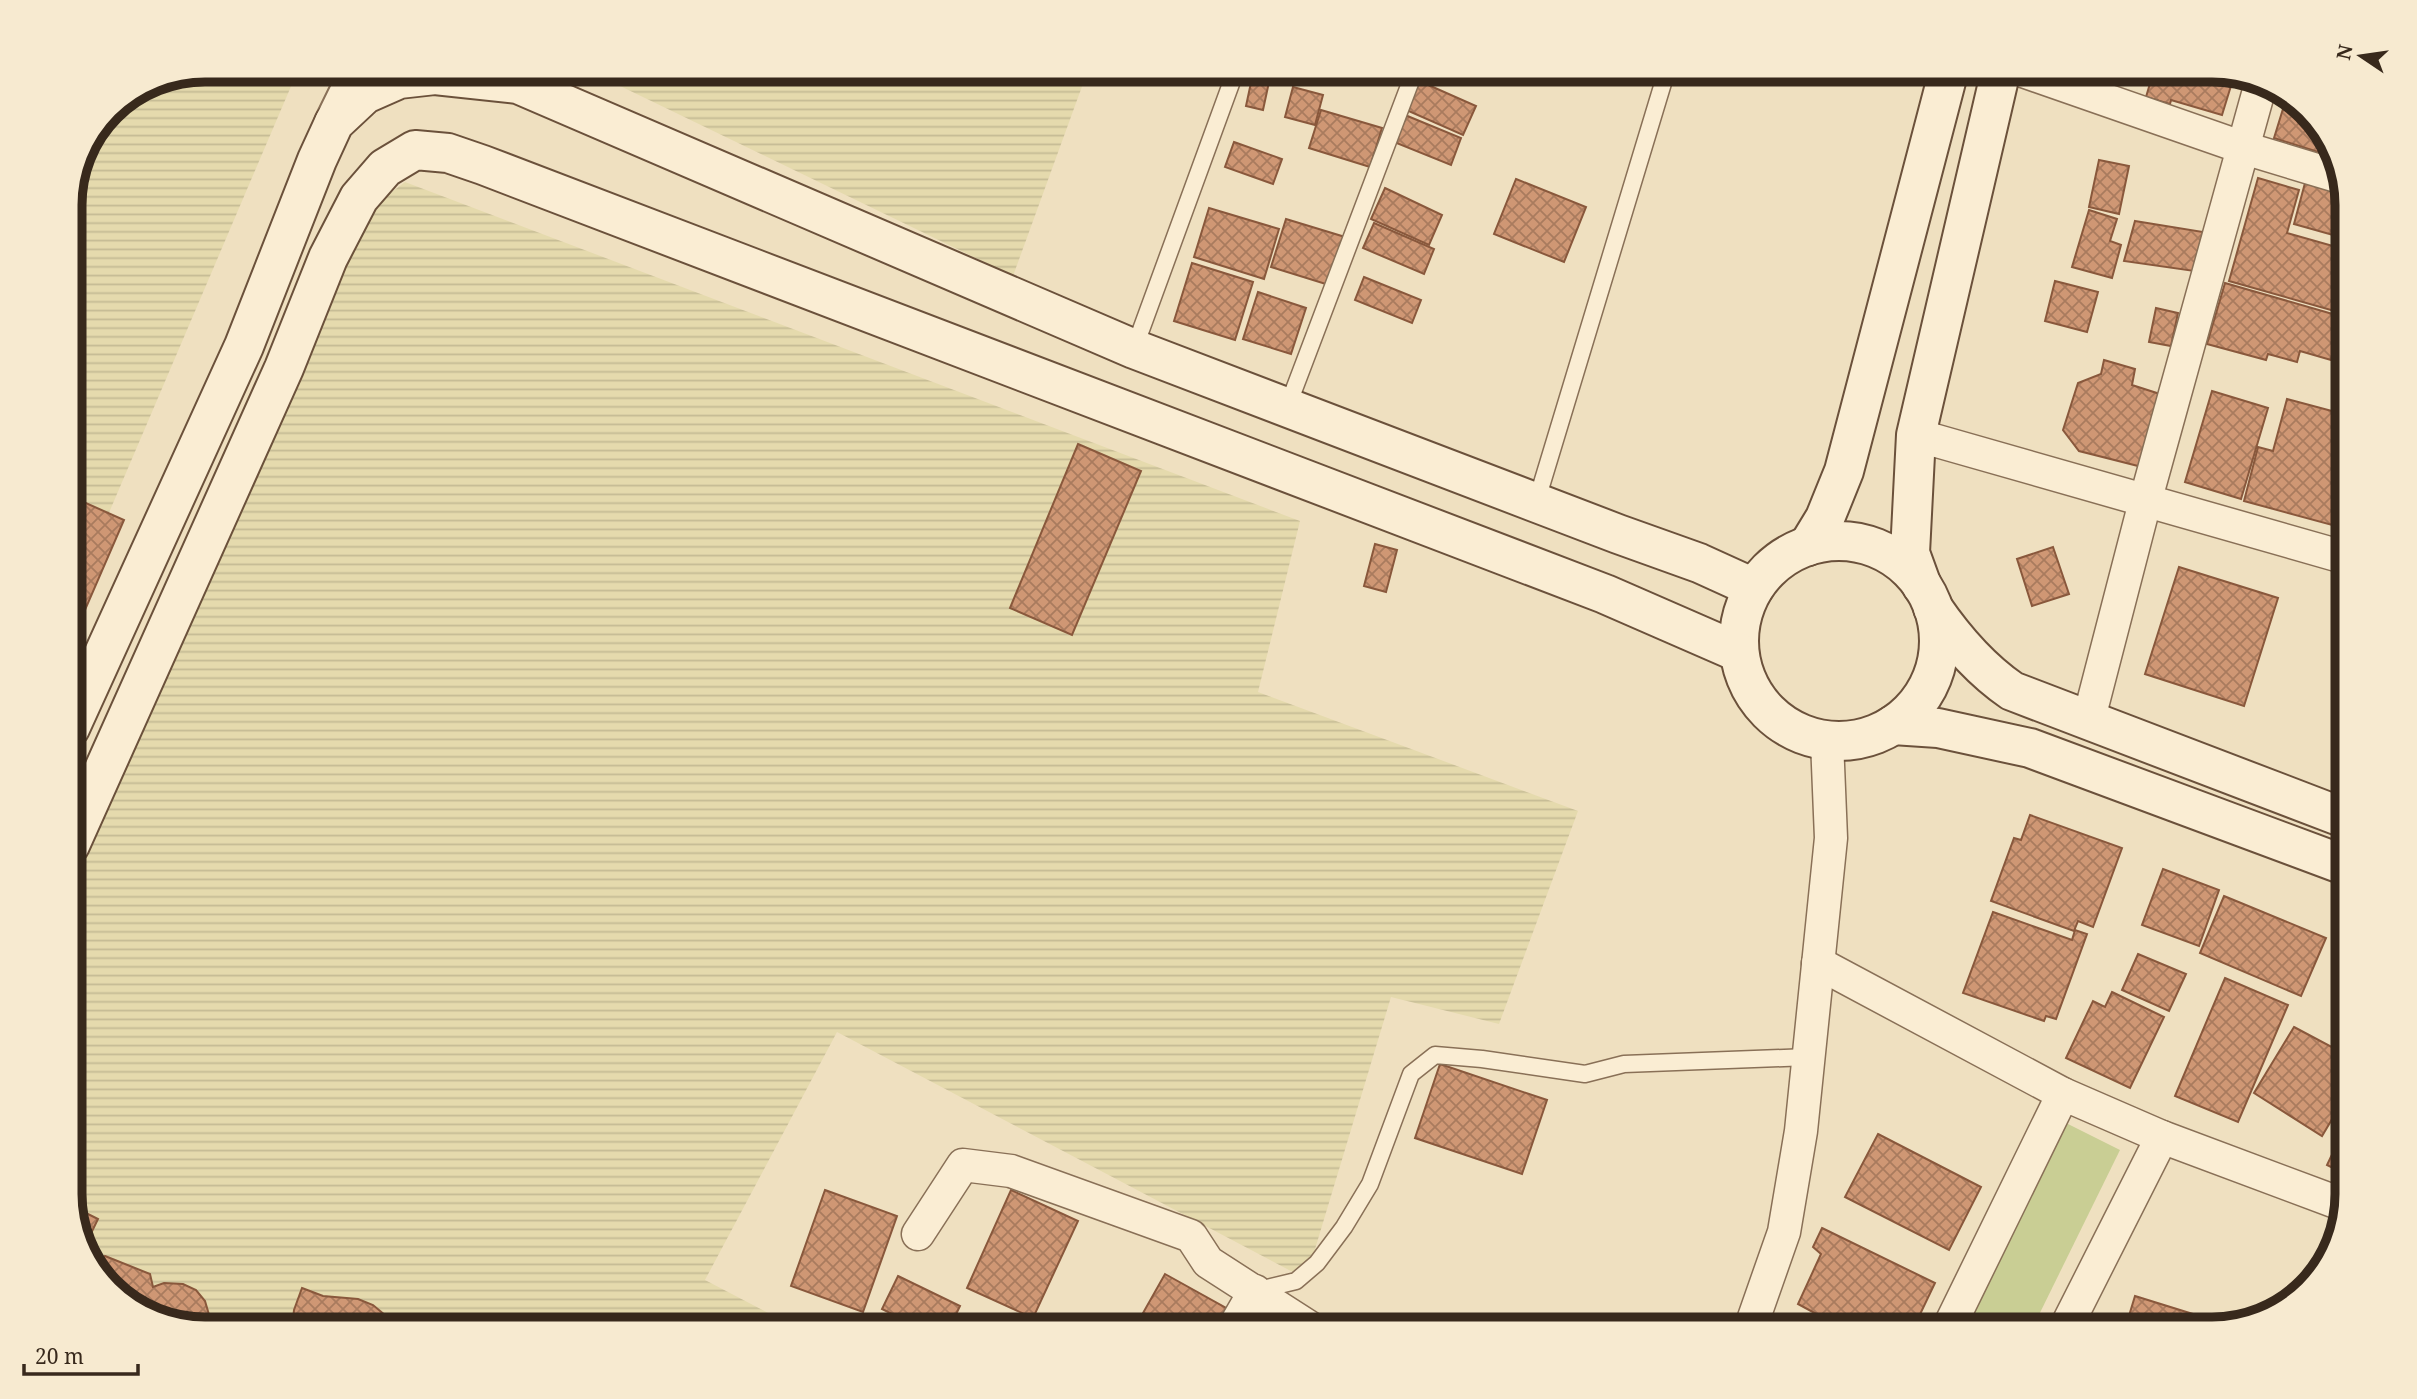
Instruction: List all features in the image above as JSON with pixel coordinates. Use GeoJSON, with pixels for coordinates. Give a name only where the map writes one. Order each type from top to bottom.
{"type":"FeatureCollection","features":[{"type":"Feature","properties":{"kind":"main road"},"geometry":{"type":"LineString","coordinates":[[1808,546],[1825,518],[1844,471],[1946,82]]}},
{"type":"Feature","properties":{"kind":"main road"},"geometry":{"type":"LineString","coordinates":[[1998,82],[1916,435],[1910,553],[1927,597],[1938,633],[1936,660],[1928,686],[1913,708],[1893,725],[1861,739],[1827,741],[1794,732],[1767,712],[1748,684],[1738,652],[1741,618],[1754,587],[1791,553],[1833,541],[1860,543],[1884,551],[1905,566],[1927,597],[1952,635],[1991,676],[2012,691],[2335,814]]}},
{"type":"Feature","properties":{"kind":"main road"},"geometry":{"type":"LineString","coordinates":[[83,700],[244,346],[317,160],[354,83]]}},
{"type":"Feature","properties":{"kind":"main road"},"geometry":{"type":"LineString","coordinates":[[334,123],[365,94],[390,83]]}},
{"type":"Feature","properties":{"kind":"main road"},"geometry":{"type":"LineString","coordinates":[[520,83],[1134,349],[1699,563],[1754,587]]}},
{"type":"Feature","properties":{"kind":"main road"},"geometry":{"type":"LineString","coordinates":[[83,816],[284,368],[328,258],[359,198],[385,168],[415,150],[448,153],[483,165],[1605,594],[1738,652]]}},
{"type":"Feature","properties":{"kind":"main road"},"geometry":{"type":"LineString","coordinates":[[1893,725],[1938,728],[2030,748],[2335,861]]}},
{"type":"Feature","properties":{"kind":"street"},"geometry":{"type":"LineString","coordinates":[[2055,82],[2244,148],[2331,174]]}},
{"type":"Feature","properties":{"kind":"street"},"geometry":{"type":"LineString","coordinates":[[2088,722],[2145,502],[2259,92]]}},
{"type":"Feature","properties":{"kind":"street"},"geometry":{"type":"LineString","coordinates":[[1916,435],[2334,554]]}},
{"type":"Feature","properties":{"kind":"street"},"geometry":{"type":"LineString","coordinates":[[1754,1317],[1783,1232],[1801,1131],[1830,838],[1827,741]]}},
{"type":"Feature","properties":{"kind":"street"},"geometry":{"type":"LineString","coordinates":[[1818,964],[2063,1094],[2162,1137],[2334,1201]]}},
{"type":"Feature","properties":{"kind":"street"},"geometry":{"type":"LineString","coordinates":[[1954,1317],[2063,1094]]}},
{"type":"Feature","properties":{"kind":"street"},"geometry":{"type":"LineString","coordinates":[[2071,1317],[2162,1137]]}},
{"type":"Feature","properties":{"kind":"street"},"geometry":{"type":"LineString","coordinates":[[918,1234],[963,1165],[1011,1171],[1191,1236],[1208,1262],[1294,1317]]}},
{"type":"Feature","properties":{"kind":"street"},"geometry":{"type":"LineString","coordinates":[[1240,1317],[1255,1291]]}},
{"type":"Feature","properties":{"kind":"lane"},"geometry":{"type":"LineString","coordinates":[[1134,349],[1232,82]]}},
{"type":"Feature","properties":{"kind":"lane"},"geometry":{"type":"LineString","coordinates":[[1287,408],[1410,82]]}},
{"type":"Feature","properties":{"kind":"lane"},"geometry":{"type":"LineString","coordinates":[[1536,503],[1663,82]]}},
{"type":"Feature","properties":{"kind":"lane"},"geometry":{"type":"LineString","coordinates":[[1255,1291],[1296,1281],[1317,1263],[1344,1227],[1370,1184],[1411,1074],[1435,1055],[1585,1074],[1625,1064],[1808,1057]]}},
{"type":"Feature","properties":{"kind":"shaded area"},"geometry":{"type":"Polygon","coordinates":[[[198,83],[292,83],[83,574],[83,198],[92,158],[103,137],[118,118],[137,103],[166,89],[198,83]]]}},
{"type":"Feature","properties":{"kind":"shaded area"},"geometry":{"type":"Polygon","coordinates":[[[613,83],[1083,83],[1013,276],[613,83]]]}},
{"type":"Feature","properties":{"kind":"shaded area"},"geometry":{"type":"Polygon","coordinates":[[[405,182],[1300,521],[1258,692],[1578,811],[1499,1024],[1391,997],[1306,1279],[837,1032],[705,1280],[776,1317],[206,1317],[174,1313],[158,1307],[118,1281],[92,1241],[86,1225],[83,1201],[83,837],[375,205],[405,182]]]}},
{"type":"Feature","properties":{"kind":"green space"},"geometry":{"type":"Polygon","coordinates":[[[2058,1119],[2120,1150],[2038,1317],[1961,1317],[2058,1119]]]}},
{"type":"Feature","properties":{"kind":"building"},"geometry":{"type":"Polygon","coordinates":[[[1251,82],[1269,82],[1263,110],[1246,106],[1251,82]]]}},
{"type":"Feature","properties":{"kind":"building"},"geometry":{"type":"Polygon","coordinates":[[[1416,82],[1422,82],[1476,106],[1463,135],[1404,109],[1416,82]]]}},
{"type":"Feature","properties":{"kind":"building"},"geometry":{"type":"Polygon","coordinates":[[[2150,82],[2232,84],[2222,115],[2171,100],[2170,104],[2146,97],[2150,82]]]}},
{"type":"Feature","properties":{"kind":"building"},"geometry":{"type":"Polygon","coordinates":[[[1293,87],[1323,95],[1315,125],[1285,117],[1293,87]]]}},
{"type":"Feature","properties":{"kind":"building"},"geometry":{"type":"Polygon","coordinates":[[[2284,106],[2299,118],[2323,153],[2274,138],[2284,106]]]}},
{"type":"Feature","properties":{"kind":"building"},"geometry":{"type":"Polygon","coordinates":[[[1321,110],[1382,128],[1370,167],[1309,148],[1321,110]]]}},
{"type":"Feature","properties":{"kind":"building"},"geometry":{"type":"Polygon","coordinates":[[[1405,115],[1461,138],[1451,165],[1394,142],[1405,115]]]}},
{"type":"Feature","properties":{"kind":"building"},"geometry":{"type":"Polygon","coordinates":[[[1234,142],[1282,159],[1273,184],[1225,167],[1234,142]]]}},
{"type":"Feature","properties":{"kind":"building"},"geometry":{"type":"Polygon","coordinates":[[[2099,160],[2129,166],[2119,214],[2089,207],[2099,160]]]}},
{"type":"Feature","properties":{"kind":"building"},"geometry":{"type":"Polygon","coordinates":[[[2258,178],[2299,190],[2287,233],[2334,246],[2334,311],[2229,281],[2258,178]]]}},
{"type":"Feature","properties":{"kind":"building"},"geometry":{"type":"Polygon","coordinates":[[[1516,179],[1586,207],[1564,262],[1494,234],[1516,179]]]}},
{"type":"Feature","properties":{"kind":"building"},"geometry":{"type":"Polygon","coordinates":[[[2305,183],[2334,191],[2334,235],[2294,224],[2305,183]]]}},
{"type":"Feature","properties":{"kind":"building"},"geometry":{"type":"Polygon","coordinates":[[[1385,188],[1442,215],[1429,245],[1371,219],[1385,188]]]}},
{"type":"Feature","properties":{"kind":"building"},"geometry":{"type":"Polygon","coordinates":[[[1209,208],[1279,229],[1264,279],[1194,257],[1209,208]]]}},
{"type":"Feature","properties":{"kind":"building"},"geometry":{"type":"Polygon","coordinates":[[[2089,210],[2117,219],[2110,241],[2121,245],[2112,278],[2072,267],[2089,210]]]}},
{"type":"Feature","properties":{"kind":"building"},"geometry":{"type":"Polygon","coordinates":[[[1286,219],[1345,237],[1329,285],[1271,267],[1286,219]]]}},
{"type":"Feature","properties":{"kind":"building"},"geometry":{"type":"Polygon","coordinates":[[[2135,221],[2203,232],[2194,271],[2124,261],[2135,221]]]}},
{"type":"Feature","properties":{"kind":"building"},"geometry":{"type":"Polygon","coordinates":[[[1374,223],[1434,249],[1424,274],[1363,248],[1374,223]]]}},
{"type":"Feature","properties":{"kind":"building"},"geometry":{"type":"Polygon","coordinates":[[[1192,263],[1253,282],[1235,340],[1174,321],[1192,263]]]}},
{"type":"Feature","properties":{"kind":"building"},"geometry":{"type":"Polygon","coordinates":[[[1364,277],[1421,300],[1412,323],[1355,300],[1364,277]]]}},
{"type":"Feature","properties":{"kind":"building"},"geometry":{"type":"Polygon","coordinates":[[[2055,281],[2098,292],[2087,332],[2045,321],[2055,281]]]}},
{"type":"Feature","properties":{"kind":"building"},"geometry":{"type":"Polygon","coordinates":[[[2225,283],[2334,314],[2334,349],[2331,360],[2300,351],[2297,362],[2268,354],[2266,360],[2207,344],[2225,283]]]}},
{"type":"Feature","properties":{"kind":"building"},"geometry":{"type":"Polygon","coordinates":[[[1258,292],[1306,308],[1291,354],[1243,339],[1258,292]]]}},
{"type":"Feature","properties":{"kind":"building"},"geometry":{"type":"Polygon","coordinates":[[[2156,308],[2178,313],[2171,346],[2149,342],[2156,308]]]}},
{"type":"Feature","properties":{"kind":"building"},"geometry":{"type":"Polygon","coordinates":[[[2104,360],[2135,369],[2132,385],[2163,395],[2142,467],[2079,451],[2063,430],[2078,383],[2101,374],[2104,360]]]}},
{"type":"Feature","properties":{"kind":"building"},"geometry":{"type":"Polygon","coordinates":[[[2212,391],[2268,408],[2241,499],[2185,482],[2212,391]]]}},
{"type":"Feature","properties":{"kind":"building"},"geometry":{"type":"Polygon","coordinates":[[[2287,399],[2334,412],[2334,526],[2244,501],[2258,447],[2273,451],[2287,399]]]}},
{"type":"Feature","properties":{"kind":"building"},"geometry":{"type":"Polygon","coordinates":[[[1078,444],[1141,471],[1072,635],[1010,608],[1078,444]]]}},
{"type":"Feature","properties":{"kind":"building"},"geometry":{"type":"Polygon","coordinates":[[[83,502],[124,520],[85,610],[83,609],[83,502]]]}},
{"type":"Feature","properties":{"kind":"building"},"geometry":{"type":"Polygon","coordinates":[[[1375,544],[1397,550],[1386,592],[1364,586],[1375,544]]]}},
{"type":"Feature","properties":{"kind":"building"},"geometry":{"type":"Polygon","coordinates":[[[2053,547],[2069,594],[2032,606],[2017,559],[2053,547]]]}},
{"type":"Feature","properties":{"kind":"building"},"geometry":{"type":"Polygon","coordinates":[[[2179,567],[2278,598],[2244,706],[2145,674],[2179,567]]]}},
{"type":"Feature","properties":{"kind":"building"},"geometry":{"type":"Polygon","coordinates":[[[2030,815],[2122,848],[2093,927],[2078,921],[2074,931],[1991,901],[2014,838],[2021,840],[2030,815]]]}},
{"type":"Feature","properties":{"kind":"building"},"geometry":{"type":"Polygon","coordinates":[[[2163,869],[2219,890],[2199,946],[2142,925],[2163,869]]]}},
{"type":"Feature","properties":{"kind":"building"},"geometry":{"type":"Polygon","coordinates":[[[2224,896],[2326,938],[2301,996],[2200,953],[2224,896]]]}},
{"type":"Feature","properties":{"kind":"building"},"geometry":{"type":"Polygon","coordinates":[[[1993,912],[2072,940],[2075,930],[2087,934],[2056,1019],[2046,1016],[2044,1021],[1963,993],[1993,912]]]}},
{"type":"Feature","properties":{"kind":"building"},"geometry":{"type":"Polygon","coordinates":[[[2138,954],[2186,974],[2169,1011],[2122,990],[2138,954]]]}},
{"type":"Feature","properties":{"kind":"building"},"geometry":{"type":"Polygon","coordinates":[[[2225,978],[2288,1005],[2238,1122],[2175,1096],[2225,978]]]}},
{"type":"Feature","properties":{"kind":"building"},"geometry":{"type":"Polygon","coordinates":[[[2112,992],[2164,1017],[2130,1088],[2066,1058],[2093,1001],[2105,1007],[2112,992]]]}},
{"type":"Feature","properties":{"kind":"building"},"geometry":{"type":"Polygon","coordinates":[[[2294,1027],[2335,1049],[2335,1114],[2322,1136],[2254,1093],[2294,1027]]]}},
{"type":"Feature","properties":{"kind":"building"},"geometry":{"type":"Polygon","coordinates":[[[1440,1064],[1547,1100],[1522,1174],[1415,1138],[1440,1064]]]}},
{"type":"Feature","properties":{"kind":"building"},"geometry":{"type":"Polygon","coordinates":[[[1878,1134],[1981,1187],[1949,1250],[1845,1197],[1878,1134]]]}},
{"type":"Feature","properties":{"kind":"building"},"geometry":{"type":"Polygon","coordinates":[[[2335,1148],[2335,1169],[2327,1165],[2335,1148]]]}},
{"type":"Feature","properties":{"kind":"building"},"geometry":{"type":"Polygon","coordinates":[[[825,1190],[897,1216],[863,1312],[791,1286],[825,1190]]]}},
{"type":"Feature","properties":{"kind":"building"},"geometry":{"type":"Polygon","coordinates":[[[1011,1190],[1078,1221],[1033,1317],[967,1288],[1011,1190]]]}},
{"type":"Feature","properties":{"kind":"building"},"geometry":{"type":"Polygon","coordinates":[[[84,1212],[98,1219],[90,1236],[84,1212]]]}},
{"type":"Feature","properties":{"kind":"building"},"geometry":{"type":"Polygon","coordinates":[[[1822,1228],[1935,1283],[1919,1317],[1822,1317],[1798,1304],[1821,1254],[1813,1247],[1822,1228]]]}},
{"type":"Feature","properties":{"kind":"building"},"geometry":{"type":"Polygon","coordinates":[[[105,1256],[150,1274],[153,1287],[164,1283],[183,1284],[196,1290],[205,1301],[210,1317],[174,1313],[144,1300],[118,1281],[102,1259],[105,1256]]]}},
{"type":"Feature","properties":{"kind":"building"},"geometry":{"type":"Polygon","coordinates":[[[1165,1274],[1235,1313],[1233,1317],[1141,1317],[1165,1274]]]}},
{"type":"Feature","properties":{"kind":"building"},"geometry":{"type":"Polygon","coordinates":[[[898,1276],[960,1306],[955,1317],[898,1317],[882,1309],[898,1276]]]}},
{"type":"Feature","properties":{"kind":"building"},"geometry":{"type":"Polygon","coordinates":[[[302,1288],[323,1296],[358,1299],[373,1305],[387,1317],[293,1317],[302,1288]]]}},
{"type":"Feature","properties":{"kind":"building"},"geometry":{"type":"Polygon","coordinates":[[[2135,1296],[2196,1315],[2195,1317],[2129,1317],[2135,1296]]]}}]}
